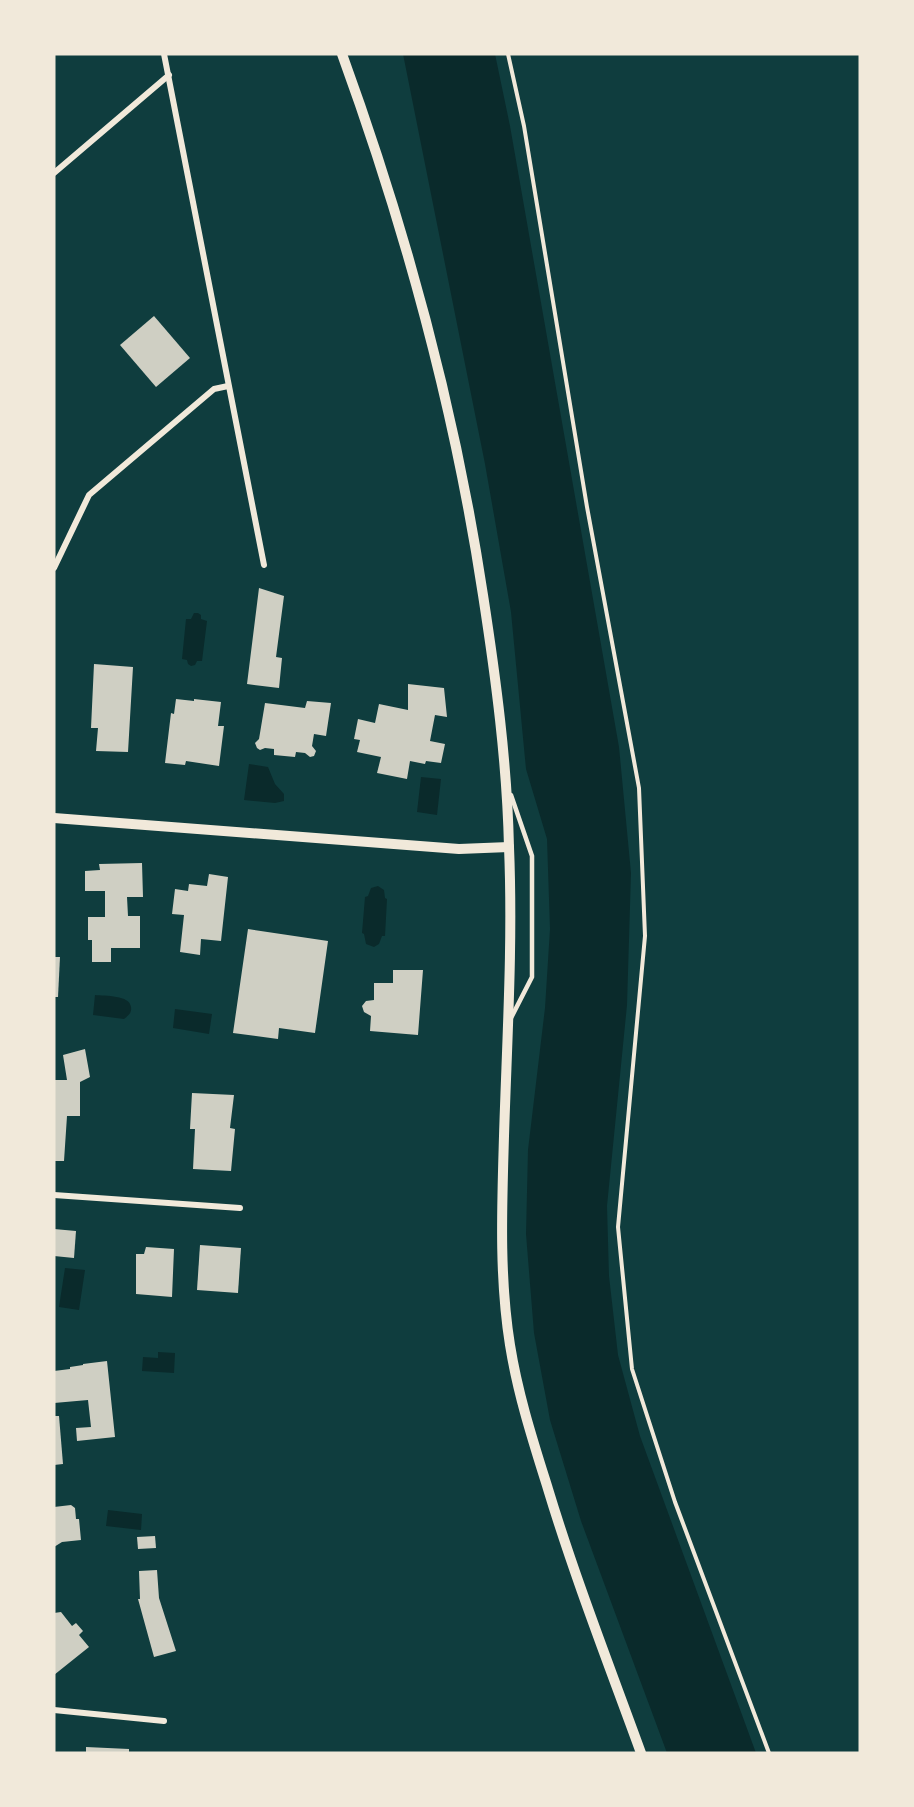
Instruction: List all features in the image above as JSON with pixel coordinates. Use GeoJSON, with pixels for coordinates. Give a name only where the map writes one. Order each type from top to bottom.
{"type":"FeatureCollection","features":[{"type":"Feature","properties":{"kind":"street"},"geometry":{"type":"LineString","coordinates":[[164,54],[264,565]]}},
{"type":"Feature","properties":{"kind":"street"},"geometry":{"type":"LineString","coordinates":[[342,54],[406,250],[459,453],[496,675],[506,782],[509,847],[511,951],[501,1209],[503,1294],[510,1346],[521,1402],[571,1564],[641,1753]]}},
{"type":"Feature","properties":{"kind":"street"},"geometry":{"type":"LineString","coordinates":[[54,173],[169,75]]}},
{"type":"Feature","properties":{"kind":"street"},"geometry":{"type":"LineString","coordinates":[[54,568],[89,495],[214,389],[228,386]]}},
{"type":"Feature","properties":{"kind":"street"},"geometry":{"type":"LineString","coordinates":[[54,818],[459,849],[509,847]]}},
{"type":"Feature","properties":{"kind":"street"},"geometry":{"type":"LineString","coordinates":[[54,1195],[240,1208]]}},
{"type":"Feature","properties":{"kind":"street"},"geometry":{"type":"LineString","coordinates":[[54,1710],[164,1721]]}},
{"type":"Feature","properties":{"kind":"lane"},"geometry":{"type":"LineString","coordinates":[[506,782],[532,856],[532,977],[508,1023]]}},
{"type":"Feature","properties":{"kind":"path"},"geometry":{"type":"LineString","coordinates":[[508,54],[524,126],[587,507],[639,788],[645,936],[618,1227],[632,1369],[675,1502],[769,1753]]}},
{"type":"Feature","properties":{"kind":"water"},"geometry":{"type":"Polygon","coordinates":[[[403,54],[495,54],[510,126],[619,747],[631,873],[627,1005],[607,1206],[609,1276],[618,1355],[640,1436],[756,1753],[667,1753],[581,1521],[550,1420],[534,1333],[526,1234],[528,1150],[545,1008],[550,929],[547,839],[526,769],[511,612],[485,464],[403,54]]]}},
{"type":"Feature","properties":{"kind":"water"},"geometry":{"type":"Polygon","coordinates":[[[194,613],[198,613],[201,619],[207,621],[202,661],[197,661],[191,666],[187,660],[182,659],[186,619],[191,619],[194,613]]]}},
{"type":"Feature","properties":{"kind":"water"},"geometry":{"type":"Polygon","coordinates":[[[249,764],[268,767],[275,784],[284,794],[284,801],[275,803],[244,800],[249,764]]]}},
{"type":"Feature","properties":{"kind":"water"},"geometry":{"type":"Polygon","coordinates":[[[421,777],[441,779],[437,815],[417,812],[421,777]]]}},
{"type":"Feature","properties":{"kind":"water"},"geometry":{"type":"Polygon","coordinates":[[[378,886],[384,890],[387,899],[385,936],[382,936],[379,944],[374,947],[366,944],[362,933],[365,897],[368,896],[371,888],[378,886]]]}},
{"type":"Feature","properties":{"kind":"water"},"geometry":{"type":"Polygon","coordinates":[[[95,995],[126,1000],[130,1003],[130,1013],[124,1019],[93,1015],[95,995]]]}},
{"type":"Feature","properties":{"kind":"water"},"geometry":{"type":"Polygon","coordinates":[[[175,1009],[212,1014],[209,1034],[173,1028],[175,1009]]]}},
{"type":"Feature","properties":{"kind":"water"},"geometry":{"type":"Polygon","coordinates":[[[65,1268],[85,1270],[79,1310],[59,1307],[65,1268]]]}},
{"type":"Feature","properties":{"kind":"water"},"geometry":{"type":"Polygon","coordinates":[[[158,1352],[175,1353],[174,1373],[142,1371],[143,1357],[158,1358],[158,1352]]]}},
{"type":"Feature","properties":{"kind":"water"},"geometry":{"type":"Polygon","coordinates":[[[108,1510],[142,1514],[141,1530],[106,1526],[108,1510]]]}},
{"type":"Feature","properties":{"kind":"building"},"geometry":{"type":"Polygon","coordinates":[[[154,316],[190,358],[156,387],[120,345],[154,316]]]}},
{"type":"Feature","properties":{"kind":"building"},"geometry":{"type":"Polygon","coordinates":[[[259,588],[284,596],[276,657],[282,658],[279,688],[247,684],[259,588]]]}},
{"type":"Feature","properties":{"kind":"building"},"geometry":{"type":"Polygon","coordinates":[[[94,664],[133,667],[128,752],[96,751],[98,728],[91,728],[94,664]]]}},
{"type":"Feature","properties":{"kind":"building"},"geometry":{"type":"Polygon","coordinates":[[[408,684],[444,688],[447,717],[435,715],[430,741],[445,744],[441,763],[426,761],[425,764],[410,761],[407,779],[377,773],[381,757],[357,752],[360,740],[354,739],[358,719],[375,723],[379,704],[408,710],[408,684]]]}},
{"type":"Feature","properties":{"kind":"building"},"geometry":{"type":"Polygon","coordinates":[[[176,699],[221,702],[218,726],[224,726],[219,766],[186,761],[185,765],[165,763],[171,713],[174,714],[176,699]]]}},
{"type":"Feature","properties":{"kind":"building"},"geometry":{"type":"Polygon","coordinates":[[[307,701],[331,703],[326,736],[314,734],[312,746],[316,751],[314,756],[310,757],[305,753],[296,752],[295,757],[274,755],[274,749],[260,750],[257,748],[255,743],[259,739],[265,703],[305,708],[307,701]]]}},
{"type":"Feature","properties":{"kind":"building"},"geometry":{"type":"Polygon","coordinates":[[[142,863],[143,897],[127,897],[128,916],[140,916],[140,948],[111,948],[111,962],[92,962],[92,940],[88,940],[88,917],[105,917],[105,891],[85,891],[85,871],[100,870],[99,864],[142,863]]]}},
{"type":"Feature","properties":{"kind":"building"},"geometry":{"type":"Polygon","coordinates":[[[209,874],[228,877],[221,941],[201,939],[200,955],[180,952],[184,915],[172,914],[175,889],[188,891],[189,884],[207,886],[209,874]]]}},
{"type":"Feature","properties":{"kind":"building"},"geometry":{"type":"Polygon","coordinates":[[[248,929],[328,941],[315,1033],[279,1028],[278,1039],[233,1033],[248,929]]]}},
{"type":"Feature","properties":{"kind":"building"},"geometry":{"type":"Polygon","coordinates":[[[54,957],[60,957],[58,997],[54,997],[54,957]]]}},
{"type":"Feature","properties":{"kind":"building"},"geometry":{"type":"Polygon","coordinates":[[[393,970],[423,970],[418,1035],[370,1031],[371,1016],[364,1012],[362,1006],[366,1001],[374,1000],[374,983],[393,983],[393,970]]]}},
{"type":"Feature","properties":{"kind":"building"},"geometry":{"type":"Polygon","coordinates":[[[85,1049],[90,1077],[80,1082],[80,1116],[67,1116],[64,1161],[54,1161],[54,1080],[67,1080],[63,1055],[85,1049]]]}},
{"type":"Feature","properties":{"kind":"building"},"geometry":{"type":"Polygon","coordinates":[[[192,1093],[234,1095],[230,1128],[235,1129],[231,1171],[193,1169],[195,1129],[190,1129],[192,1093]]]}},
{"type":"Feature","properties":{"kind":"building"},"geometry":{"type":"Polygon","coordinates":[[[54,1229],[76,1231],[74,1258],[54,1256],[54,1229]]]}},
{"type":"Feature","properties":{"kind":"building"},"geometry":{"type":"Polygon","coordinates":[[[200,1245],[241,1248],[238,1293],[197,1290],[200,1245]]]}},
{"type":"Feature","properties":{"kind":"building"},"geometry":{"type":"Polygon","coordinates":[[[146,1247],[174,1249],[172,1297],[136,1294],[136,1254],[144,1254],[146,1247]]]}},
{"type":"Feature","properties":{"kind":"building"},"geometry":{"type":"Polygon","coordinates":[[[107,1361],[115,1437],[77,1441],[76,1428],[91,1427],[88,1400],[54,1403],[54,1371],[107,1361]]]}},
{"type":"Feature","properties":{"kind":"building"},"geometry":{"type":"Polygon","coordinates":[[[54,1416],[59,1416],[63,1464],[54,1465],[54,1416]]]}},
{"type":"Feature","properties":{"kind":"building"},"geometry":{"type":"Polygon","coordinates":[[[71,1505],[75,1508],[76,1519],[79,1519],[81,1540],[62,1542],[54,1547],[54,1507],[71,1505]]]}},
{"type":"Feature","properties":{"kind":"building"},"geometry":{"type":"Polygon","coordinates":[[[155,1536],[156,1548],[138,1549],[137,1537],[155,1536]]]}},
{"type":"Feature","properties":{"kind":"building"},"geometry":{"type":"Polygon","coordinates":[[[157,1570],[159,1598],[176,1651],[154,1657],[138,1599],[140,1599],[139,1571],[157,1570]]]}},
{"type":"Feature","properties":{"kind":"building"},"geometry":{"type":"Polygon","coordinates":[[[61,1612],[72,1626],[76,1623],[83,1631],[79,1635],[89,1647],[54,1675],[54,1613],[61,1612]]]}},
{"type":"Feature","properties":{"kind":"building"},"geometry":{"type":"Polygon","coordinates":[[[86,1747],[129,1749],[129,1753],[86,1753],[86,1747]]]}}]}
